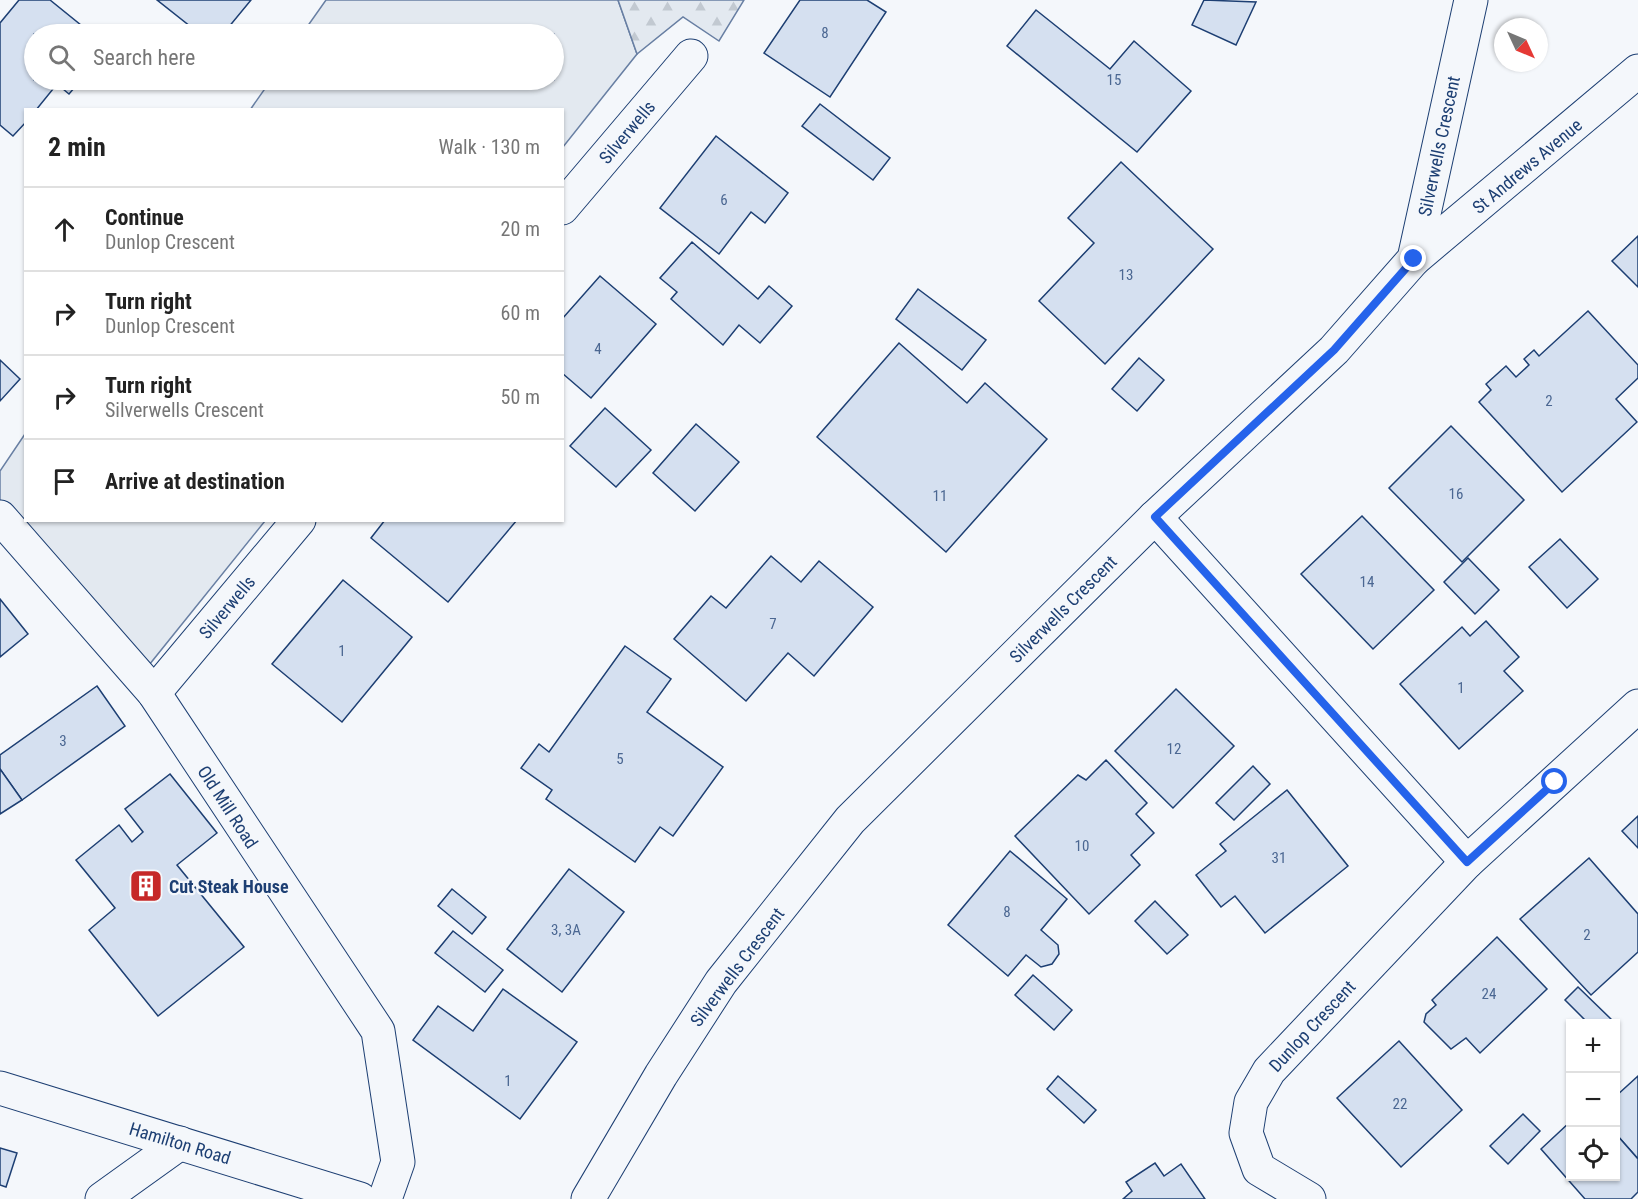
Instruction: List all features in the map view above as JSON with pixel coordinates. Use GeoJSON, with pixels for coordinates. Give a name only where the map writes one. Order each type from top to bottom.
{"type":"FeatureCollection","features":[{"type":"Feature","properties":{"kind":"street","name":"Silverwells Crescent"},"geometry":{"type":"LineString","coordinates":[[588,1199],[661,1075],[721,982],[850,820],[1155,517],[1334,350],[1414,259],[1471,0]]}},
{"type":"Feature","properties":{"kind":"street","name":"Silverwells"},"geometry":{"type":"LineString","coordinates":[[564,206],[691,56]]}},
{"type":"Feature","properties":{"kind":"street","name":"St Andrews Avenue"},"geometry":{"type":"LineString","coordinates":[[1414,259],[1638,71]]}},
{"type":"Feature","properties":{"kind":"street"},"geometry":{"type":"LineString","coordinates":[[1155,517],[1467,862]]}},
{"type":"Feature","properties":{"kind":"street","name":"Old Mill Road"},"geometry":{"type":"LineString","coordinates":[[0,518],[154,693],[378,1031],[398,1162],[385,1199]]}},
{"type":"Feature","properties":{"kind":"street","name":"Silverwells"},"geometry":{"type":"LineString","coordinates":[[154,693],[297,522]]}},
{"type":"Feature","properties":{"kind":"street","name":"Dunlop Crescent"},"geometry":{"type":"LineString","coordinates":[[1310,1199],[1259,1169],[1246,1133],[1251,1102],[1269,1071],[1467,862],[1638,706]]}},
{"type":"Feature","properties":{"kind":"street","name":"Hamilton Road"},"geometry":{"type":"LineString","coordinates":[[0,1088],[360,1199]]}},
{"type":"Feature","properties":{"kind":"street"},"geometry":{"type":"LineString","coordinates":[[102,1199],[180,1143]]}},
{"type":"Feature","properties":{"kind":"green space"},"geometry":{"type":"Polygon","coordinates":[[[326,0],[618,0],[637,54],[564,146],[564,108],[251,108],[264,90],[564,90],[564,24],[309,24],[326,0]]]}},
{"type":"Feature","properties":{"kind":"green space"},"geometry":{"type":"Polygon","coordinates":[[[618,0],[744,0],[719,41],[683,17],[637,54],[618,0]]]}},
{"type":"Feature","properties":{"kind":"green space"},"geometry":{"type":"Polygon","coordinates":[[[24,435],[24,522],[264,522],[149,665],[0,501],[0,471],[24,435]]]}},
{"type":"Feature","properties":{"kind":"building"},"geometry":{"type":"Polygon","coordinates":[[[19,0],[50,0],[80,24],[24,24],[24,90],[52,90],[38,108],[24,108],[24,124],[13,136],[0,125],[0,23],[19,0]]]}},
{"type":"Feature","properties":{"kind":"building"},"geometry":{"type":"Polygon","coordinates":[[[157,0],[251,0],[231,24],[187,24],[157,0]]]}},
{"type":"Feature","properties":{"kind":"building"},"geometry":{"type":"Polygon","coordinates":[[[800,0],[867,0],[886,12],[830,97],[764,53],[800,0]]]}},
{"type":"Feature","properties":{"kind":"building"},"geometry":{"type":"Polygon","coordinates":[[[1204,0],[1256,2],[1236,45],[1192,25],[1204,0]]]}},
{"type":"Feature","properties":{"kind":"building"},"geometry":{"type":"Polygon","coordinates":[[[1036,10],[1110,69],[1134,41],[1191,91],[1137,152],[1007,46],[1036,10]]]}},
{"type":"Feature","properties":{"kind":"building"},"geometry":{"type":"Polygon","coordinates":[[[820,104],[890,158],[873,180],[802,126],[820,104]]]}},
{"type":"Feature","properties":{"kind":"building"},"geometry":{"type":"Polygon","coordinates":[[[716,136],[788,193],[765,223],[751,212],[719,254],[660,208],[716,136]]]}},
{"type":"Feature","properties":{"kind":"building"},"geometry":{"type":"Polygon","coordinates":[[[1121,162],[1213,249],[1105,364],[1039,301],[1094,243],[1068,218],[1121,162]]]}},
{"type":"Feature","properties":{"kind":"building"},"geometry":{"type":"Polygon","coordinates":[[[1638,236],[1638,287],[1612,261],[1638,236]]]}},
{"type":"Feature","properties":{"kind":"building"},"geometry":{"type":"Polygon","coordinates":[[[692,242],[758,299],[769,286],[792,306],[760,343],[739,325],[723,345],[671,299],[677,292],[660,278],[692,242]]]}},
{"type":"Feature","properties":{"kind":"building"},"geometry":{"type":"Polygon","coordinates":[[[600,276],[656,324],[591,398],[564,375],[564,317],[600,276]]]}},
{"type":"Feature","properties":{"kind":"building"},"geometry":{"type":"Polygon","coordinates":[[[918,289],[986,340],[962,370],[896,319],[918,289]]]}},
{"type":"Feature","properties":{"kind":"building"},"geometry":{"type":"Polygon","coordinates":[[[1588,311],[1638,365],[1638,378],[1616,399],[1637,422],[1562,492],[1479,402],[1491,390],[1486,384],[1506,366],[1516,377],[1529,365],[1524,359],[1534,350],[1539,356],[1588,311]]]}},
{"type":"Feature","properties":{"kind":"building"},"geometry":{"type":"Polygon","coordinates":[[[899,343],[967,403],[985,383],[1047,439],[946,552],[817,437],[899,343]]]}},
{"type":"Feature","properties":{"kind":"building"},"geometry":{"type":"Polygon","coordinates":[[[1139,358],[1164,380],[1137,411],[1112,389],[1139,358]]]}},
{"type":"Feature","properties":{"kind":"building"},"geometry":{"type":"Polygon","coordinates":[[[0,360],[20,379],[0,401],[0,360]]]}},
{"type":"Feature","properties":{"kind":"building"},"geometry":{"type":"Polygon","coordinates":[[[605,408],[651,450],[616,487],[570,446],[605,408]]]}},
{"type":"Feature","properties":{"kind":"building"},"geometry":{"type":"Polygon","coordinates":[[[696,424],[739,462],[695,511],[653,473],[696,424]]]}},
{"type":"Feature","properties":{"kind":"building"},"geometry":{"type":"Polygon","coordinates":[[[1451,426],[1524,500],[1462,562],[1389,488],[1451,426]]]}},
{"type":"Feature","properties":{"kind":"building"},"geometry":{"type":"Polygon","coordinates":[[[1362,516],[1434,590],[1373,649],[1301,574],[1362,516]]]}},
{"type":"Feature","properties":{"kind":"building"},"geometry":{"type":"Polygon","coordinates":[[[383,522],[515,522],[448,602],[371,538],[383,522]]]}},
{"type":"Feature","properties":{"kind":"building"},"geometry":{"type":"Polygon","coordinates":[[[1560,539],[1598,579],[1567,608],[1529,567],[1560,539]]]}},
{"type":"Feature","properties":{"kind":"building"},"geometry":{"type":"Polygon","coordinates":[[[771,556],[801,582],[819,561],[873,607],[814,676],[788,653],[746,701],[674,639],[711,596],[726,608],[771,556]]]}},
{"type":"Feature","properties":{"kind":"building"},"geometry":{"type":"Polygon","coordinates":[[[1468,558],[1499,590],[1475,614],[1444,582],[1468,558]]]}},
{"type":"Feature","properties":{"kind":"building"},"geometry":{"type":"Polygon","coordinates":[[[343,580],[412,637],[342,722],[272,664],[343,580]]]}},
{"type":"Feature","properties":{"kind":"building"},"geometry":{"type":"Polygon","coordinates":[[[0,599],[28,634],[0,657],[0,599]]]}},
{"type":"Feature","properties":{"kind":"building"},"geometry":{"type":"Polygon","coordinates":[[[1486,621],[1519,657],[1504,671],[1523,691],[1459,749],[1400,684],[1462,627],[1470,636],[1486,621]]]}},
{"type":"Feature","properties":{"kind":"building"},"geometry":{"type":"Polygon","coordinates":[[[625,646],[671,679],[647,712],[723,767],[673,836],[660,827],[635,862],[546,799],[552,790],[521,768],[539,744],[549,752],[625,646]]]}},
{"type":"Feature","properties":{"kind":"building"},"geometry":{"type":"Polygon","coordinates":[[[97,686],[125,726],[22,800],[0,769],[0,755],[97,686]]]}},
{"type":"Feature","properties":{"kind":"building"},"geometry":{"type":"Polygon","coordinates":[[[1176,689],[1234,746],[1173,808],[1115,751],[1176,689]]]}},
{"type":"Feature","properties":{"kind":"building"},"geometry":{"type":"Polygon","coordinates":[[[1106,760],[1147,803],[1136,814],[1154,833],[1131,855],[1140,865],[1089,914],[1015,836],[1078,775],[1086,780],[1106,760]]]}},
{"type":"Feature","properties":{"kind":"building"},"geometry":{"type":"Polygon","coordinates":[[[1253,766],[1270,784],[1234,820],[1216,803],[1253,766]]]}},
{"type":"Feature","properties":{"kind":"building"},"geometry":{"type":"Polygon","coordinates":[[[0,769],[22,800],[0,814],[0,769]]]}},
{"type":"Feature","properties":{"kind":"building","name":"Cut Steak House"},"geometry":{"type":"Polygon","coordinates":[[[170,774],[217,833],[177,865],[244,947],[158,1016],[89,930],[115,908],[76,860],[119,825],[132,842],[143,832],[125,809],[170,774]]]}},
{"type":"Feature","properties":{"kind":"building"},"geometry":{"type":"Polygon","coordinates":[[[1287,790],[1348,866],[1265,933],[1235,896],[1221,907],[1196,875],[1226,851],[1220,844],[1287,790]]]}},
{"type":"Feature","properties":{"kind":"building"},"geometry":{"type":"Polygon","coordinates":[[[1638,816],[1638,848],[1622,831],[1638,816]]]}},
{"type":"Feature","properties":{"kind":"building"},"geometry":{"type":"Polygon","coordinates":[[[1010,851],[1067,899],[1041,930],[1058,945],[1059,954],[1052,964],[1041,967],[1026,955],[1008,976],[948,925],[1010,851]]]}},
{"type":"Feature","properties":{"kind":"building"},"geometry":{"type":"Polygon","coordinates":[[[1589,858],[1638,914],[1638,952],[1591,995],[1520,919],[1589,858]]]}},
{"type":"Feature","properties":{"kind":"building"},"geometry":{"type":"Polygon","coordinates":[[[569,869],[624,912],[562,992],[507,949],[569,869]]]}},
{"type":"Feature","properties":{"kind":"building"},"geometry":{"type":"Polygon","coordinates":[[[452,889],[486,917],[472,934],[438,906],[452,889]]]}},
{"type":"Feature","properties":{"kind":"building"},"geometry":{"type":"Polygon","coordinates":[[[1155,901],[1188,935],[1167,954],[1135,921],[1155,901]]]}},
{"type":"Feature","properties":{"kind":"building"},"geometry":{"type":"Polygon","coordinates":[[[453,931],[503,970],[485,992],[435,953],[453,931]]]}},
{"type":"Feature","properties":{"kind":"building"},"geometry":{"type":"Polygon","coordinates":[[[1497,937],[1547,989],[1480,1053],[1466,1038],[1451,1049],[1424,1022],[1426,1014],[1436,1005],[1432,1000],[1497,937]]]}},
{"type":"Feature","properties":{"kind":"building"},"geometry":{"type":"Polygon","coordinates":[[[1033,975],[1072,1010],[1054,1030],[1015,995],[1033,975]]]}},
{"type":"Feature","properties":{"kind":"building"},"geometry":{"type":"Polygon","coordinates":[[[1578,987],[1611,1019],[1584,1019],[1565,1000],[1578,987]]]}},
{"type":"Feature","properties":{"kind":"building"},"geometry":{"type":"Polygon","coordinates":[[[503,989],[577,1042],[520,1119],[413,1040],[438,1006],[473,1031],[503,989]]]}},
{"type":"Feature","properties":{"kind":"building"},"geometry":{"type":"Polygon","coordinates":[[[1399,1041],[1462,1110],[1401,1167],[1337,1098],[1399,1041]]]}},
{"type":"Feature","properties":{"kind":"building"},"geometry":{"type":"Polygon","coordinates":[[[1058,1076],[1096,1110],[1084,1123],[1047,1089],[1058,1076]]]}},
{"type":"Feature","properties":{"kind":"building"},"geometry":{"type":"Polygon","coordinates":[[[1638,1076],[1638,1159],[1620,1139],[1620,1092],[1638,1076]]]}},
{"type":"Feature","properties":{"kind":"building"},"geometry":{"type":"Polygon","coordinates":[[[1523,1114],[1540,1131],[1508,1164],[1490,1146],[1523,1114]]]}},
{"type":"Feature","properties":{"kind":"building"},"geometry":{"type":"Polygon","coordinates":[[[1566,1126],[1566,1177],[1541,1149],[1566,1126]]]}},
{"type":"Feature","properties":{"kind":"building"},"geometry":{"type":"Polygon","coordinates":[[[1620,1139],[1638,1159],[1638,1192],[1631,1199],[1585,1199],[1569,1181],[1620,1181],[1620,1139]]]}},
{"type":"Feature","properties":{"kind":"building"},"geometry":{"type":"Polygon","coordinates":[[[0,1148],[17,1153],[6,1187],[0,1185],[0,1148]]]}},
{"type":"Feature","properties":{"kind":"building"},"geometry":{"type":"Polygon","coordinates":[[[1155,1163],[1164,1176],[1181,1164],[1205,1199],[1123,1199],[1132,1191],[1126,1182],[1155,1163]]]}},
{"type":"Feature","properties":{"kind":"place","name":"Cut Steak House"},"geometry":{"type":"Point","coordinates":[146,886]}},
{"type":"Feature","properties":{"kind":"route"},"geometry":{"type":"LineString","coordinates":[[1414,259],[1334,350],[1155,517],[1467,862],[1555,782]]}}]}
